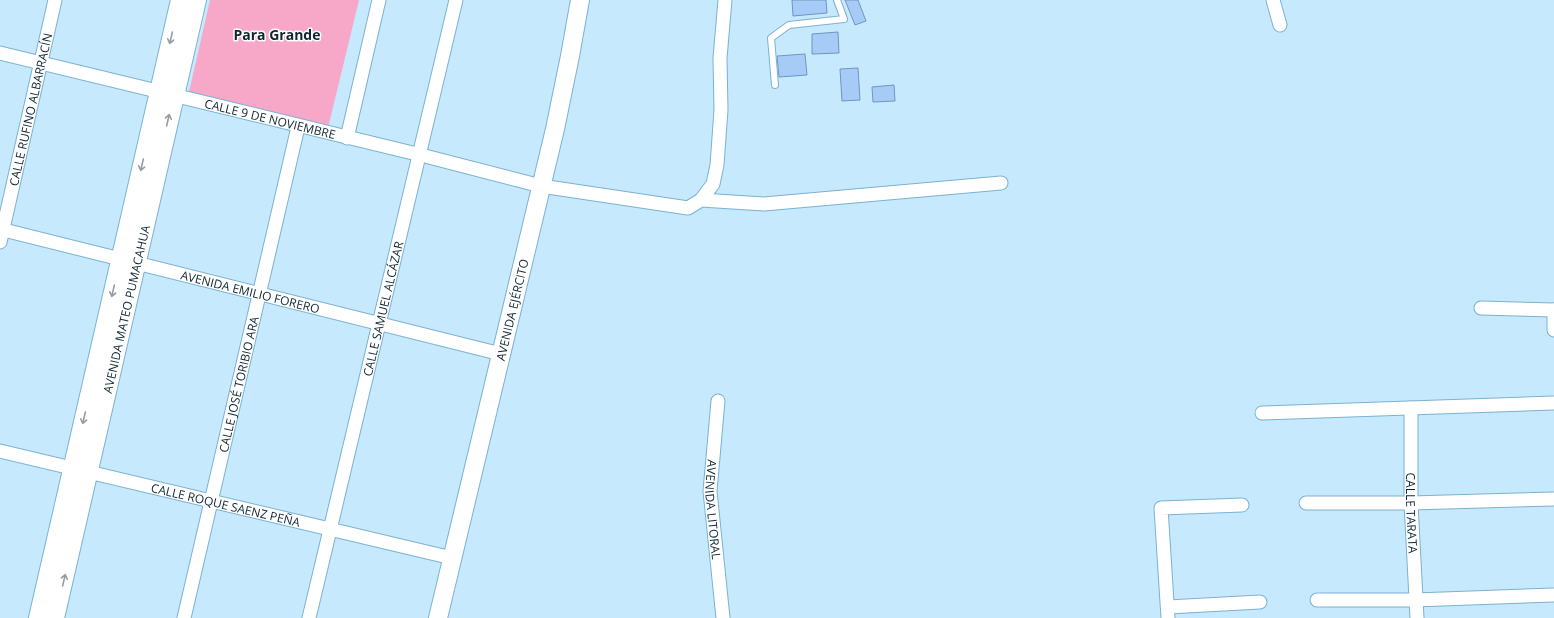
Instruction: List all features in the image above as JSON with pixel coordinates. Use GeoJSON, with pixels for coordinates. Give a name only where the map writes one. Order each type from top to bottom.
{"type":"FeatureCollection","features":[{"type":"Feature","properties":{"kind":"street","name":"CALLE RUFINO ALBARRACÍN"},"geometry":{"type":"LineString","coordinates":[[1,233],[55,0]]}},
{"type":"Feature","properties":{"kind":"street","name":"AVENIDA MATEO PUMACAHUA"},"geometry":{"type":"LineString","coordinates":[[38,618],[80,470],[166,94],[180,0]]}},
{"type":"Feature","properties":{"kind":"street","name":"AVENIDA MATEO PUMACAHUA"},"geometry":{"type":"LineString","coordinates":[[166,94],[197,0]]}},
{"type":"Feature","properties":{"kind":"street"},"geometry":{"type":"LineString","coordinates":[[347,138],[379,0]]}},
{"type":"Feature","properties":{"kind":"street","name":"CALLE SAMUEL ALCÁZAR"},"geometry":{"type":"LineString","coordinates":[[309,618],[379,323],[421,155],[456,0]]}},
{"type":"Feature","properties":{"kind":"street","name":"AVENIDA EJÉRCITO"},"geometry":{"type":"LineString","coordinates":[[438,618],[541,186],[570,56],[580,0]]}},
{"type":"Feature","properties":{"kind":"street"},"geometry":{"type":"LineString","coordinates":[[701,200],[713,184],[717,165],[721,110],[720,58],[725,0]]}},
{"type":"Feature","properties":{"kind":"street"},"geometry":{"type":"LineString","coordinates":[[1274,0],[1280,25]]}},
{"type":"Feature","properties":{"kind":"street","name":"CALLE 9 DE NOVIEMBRE"},"geometry":{"type":"LineString","coordinates":[[0,53],[298,127],[421,155],[541,186],[688,208],[701,200]]}},
{"type":"Feature","properties":{"kind":"street","name":"CALLE JOSÉ TORIBIO ARA"},"geometry":{"type":"LineString","coordinates":[[184,618],[298,127]]}},
{"type":"Feature","properties":{"kind":"street"},"geometry":{"type":"LineString","coordinates":[[701,200],[764,204],[1001,183]]}},
{"type":"Feature","properties":{"kind":"street","name":"AVENIDA EMILIO FORERO"},"geometry":{"type":"LineString","coordinates":[[1,233],[128,261],[501,354]]}},
{"type":"Feature","properties":{"kind":"street"},"geometry":{"type":"LineString","coordinates":[[1481,308],[1554,310],[1554,330]]}},
{"type":"Feature","properties":{"kind":"street","name":"AVENIDA LITORAL"},"geometry":{"type":"LineString","coordinates":[[718,401],[710,491],[723,618]]}},
{"type":"Feature","properties":{"kind":"street"},"geometry":{"type":"LineString","coordinates":[[1262,413],[1554,403]]}},
{"type":"Feature","properties":{"kind":"street","name":"CALLE TARATA"},"geometry":{"type":"LineString","coordinates":[[1411,408],[1411,503],[1417,618]]}},
{"type":"Feature","properties":{"kind":"street","name":"CALLE ROQUE SAENZ PEÑA"},"geometry":{"type":"LineString","coordinates":[[0,451],[452,558]]}},
{"type":"Feature","properties":{"kind":"street","name":"AVENIDA MATEO PUMACAHUA"},"geometry":{"type":"LineString","coordinates":[[55,618],[80,470]]}},
{"type":"Feature","properties":{"kind":"street"},"geometry":{"type":"LineString","coordinates":[[1306,502],[1411,503],[1554,499]]}},
{"type":"Feature","properties":{"kind":"street"},"geometry":{"type":"LineString","coordinates":[[1242,505],[1161,508],[1168,613],[1260,602]]}},
{"type":"Feature","properties":{"kind":"street"},"geometry":{"type":"LineString","coordinates":[[1317,600],[1415,600],[1554,595]]}},
{"type":"Feature","properties":{"kind":"lane"},"geometry":{"type":"LineString","coordinates":[[775,85],[771,38],[789,25],[844,19],[837,0]]}},
{"type":"Feature","properties":{"kind":"shaded area"},"geometry":{"type":"Polygon","coordinates":[[[210,0],[359,0],[328,128],[189,92],[210,0]]]}},
{"type":"Feature","properties":{"kind":"building"},"geometry":{"type":"Polygon","coordinates":[[[792,0],[826,0],[827,13],[793,16],[792,0]]]}},
{"type":"Feature","properties":{"kind":"building"},"geometry":{"type":"Polygon","coordinates":[[[845,0],[858,0],[866,21],[855,25],[845,0]]]}},
{"type":"Feature","properties":{"kind":"building"},"geometry":{"type":"Polygon","coordinates":[[[838,32],[839,53],[812,54],[812,34],[838,32]]]}},
{"type":"Feature","properties":{"kind":"building"},"geometry":{"type":"Polygon","coordinates":[[[805,54],[807,75],[779,77],[777,56],[805,54]]]}},
{"type":"Feature","properties":{"kind":"building"},"geometry":{"type":"Polygon","coordinates":[[[858,68],[860,100],[842,101],[840,69],[858,68]]]}},
{"type":"Feature","properties":{"kind":"building"},"geometry":{"type":"Polygon","coordinates":[[[894,85],[895,101],[873,102],[872,87],[894,85]]]}},
{"type":"Feature","properties":{"kind":"district","name":"Para Grande"},"geometry":{"type":"Point","coordinates":[277,34]}}]}
